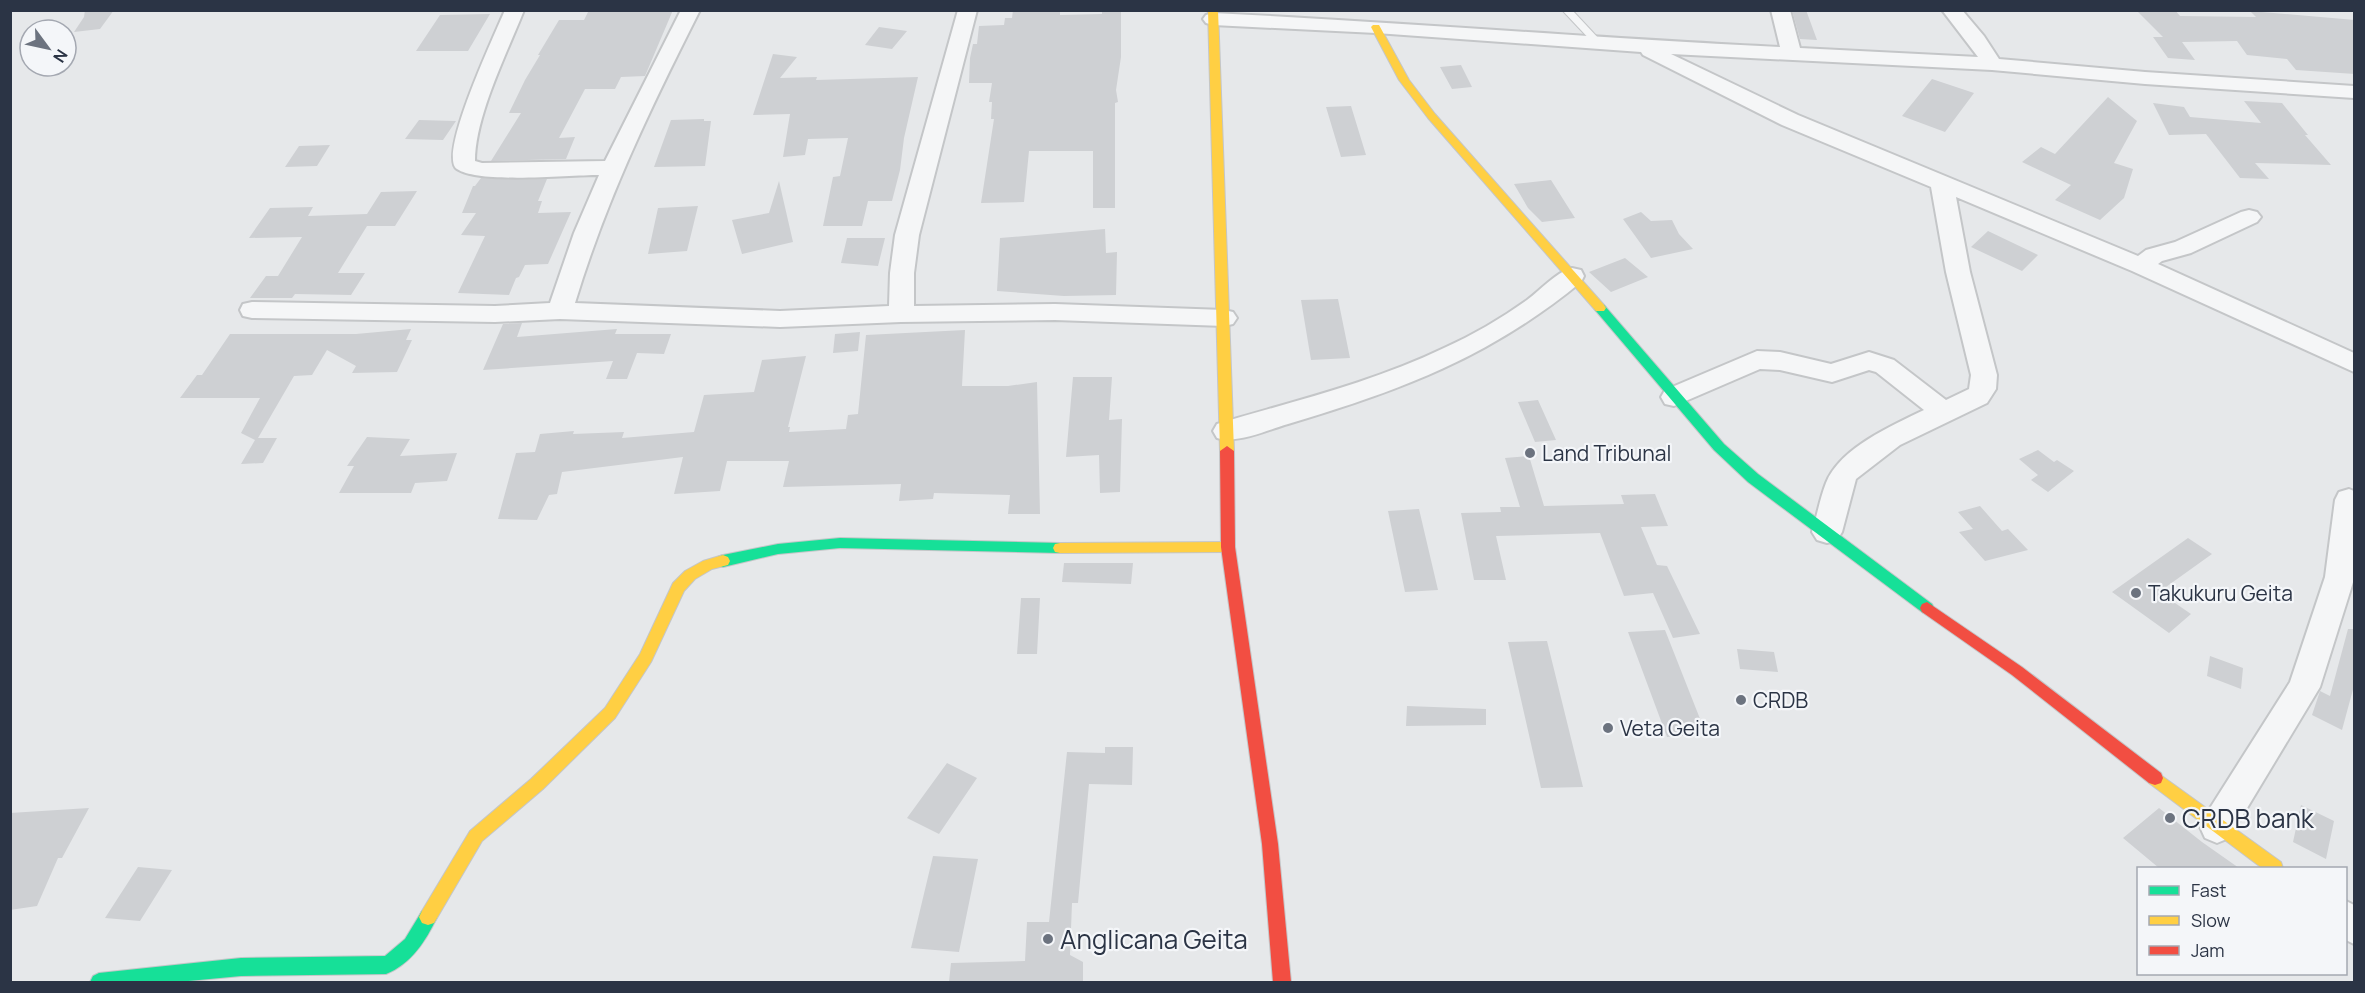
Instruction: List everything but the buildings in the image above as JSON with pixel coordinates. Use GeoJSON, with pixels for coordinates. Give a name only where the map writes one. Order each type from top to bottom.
{"type":"FeatureCollection","features":[{"type":"Feature","properties":{"kind":"street"},"geometry":{"type":"LineString","coordinates":[[515,10],[493,62],[468,132],[463,151],[464,164],[478,170],[615,168]]}},
{"type":"Feature","properties":{"kind":"street"},"geometry":{"type":"LineString","coordinates":[[560,311],[574,262],[651,84],[691,10]]}},
{"type":"Feature","properties":{"kind":"street"},"geometry":{"type":"LineString","coordinates":[[901,314],[902,273],[907,235],[968,10]]}},
{"type":"Feature","properties":{"kind":"street"},"geometry":{"type":"LineString","coordinates":[[1780,10],[1792,54]]}},
{"type":"Feature","properties":{"kind":"street"},"geometry":{"type":"LineString","coordinates":[[1952,10],[1977,39],[1992,64]]}},
{"type":"Feature","properties":{"kind":"street"},"geometry":{"type":"LineString","coordinates":[[1282,982],[1270,844],[1228,547],[1224,318],[1213,15],[1640,46],[1992,64],[2145,78],[2355,92]]}},
{"type":"Feature","properties":{"kind":"street"},"geometry":{"type":"LineString","coordinates":[[1376,27],[1408,85],[1453,142],[1517,215],[1555,253],[1572,276],[1719,447],[1786,504],[2017,671],[2217,827],[2274,867]]}},
{"type":"Feature","properties":{"kind":"street"},"geometry":{"type":"LineString","coordinates":[[1640,46],[1790,120],[2141,266],[2355,363]]}},
{"type":"Feature","properties":{"kind":"street"},"geometry":{"type":"LineString","coordinates":[[1827,532],[1840,483],[1846,472],[1890,438],[1978,396],[1984,382],[1958,272],[1942,185]]}},
{"type":"Feature","properties":{"kind":"street"},"geometry":{"type":"LineString","coordinates":[[2141,266],[2154,255],[2183,248],[2249,217]]}},
{"type":"Feature","properties":{"kind":"street"},"geometry":{"type":"LineString","coordinates":[[1227,431],[1298,413],[1386,384],[1458,352],[1532,309],[1572,276]]}},
{"type":"Feature","properties":{"kind":"street"},"geometry":{"type":"LineString","coordinates":[[252,310],[495,314],[560,311],[780,319],[901,314],[1055,312],[1224,318]]}},
{"type":"Feature","properties":{"kind":"street"},"geometry":{"type":"LineString","coordinates":[[1674,396],[1757,360],[1780,361],[1832,373],[1869,361],[1885,366],[1944,412]]}},
{"type":"Feature","properties":{"kind":"street"},"geometry":{"type":"LineString","coordinates":[[2217,827],[2304,687],[2340,576],[2349,500]]}},
{"type":"Feature","properties":{"kind":"street"},"geometry":{"type":"LineString","coordinates":[[99,982],[241,967],[356,967],[386,965],[396,961],[412,945],[476,836],[537,784],[610,713],[646,658],[678,587],[690,575],[708,565],[778,549],[840,543],[1081,548],[1228,547]]}},
{"type":"Feature","properties":{"kind":"lane"},"geometry":{"type":"LineString","coordinates":[[1566,10],[1598,43]]}},
{"type":"Feature","properties":{"kind":"traffic: fast"},"geometry":{"type":"LineString","coordinates":[[1600,308],[1719,447],[1753,478],[1927,608]]}},
{"type":"Feature","properties":{"kind":"traffic: fast"},"geometry":{"type":"LineString","coordinates":[[723,561],[778,549],[840,543],[1060,548]]}},
{"type":"Feature","properties":{"kind":"traffic: fast"},"geometry":{"type":"LineString","coordinates":[[99,982],[241,967],[386,965],[406,951],[428,917]]}},
{"type":"Feature","properties":{"kind":"traffic: slow"},"geometry":{"type":"LineString","coordinates":[[1213,10],[1227,451]]}},
{"type":"Feature","properties":{"kind":"traffic: slow"},"geometry":{"type":"LineString","coordinates":[[1376,27],[1404,80],[1431,116],[1600,308]]}},
{"type":"Feature","properties":{"kind":"traffic: slow"},"geometry":{"type":"LineString","coordinates":[[1060,548],[1228,547]]}},
{"type":"Feature","properties":{"kind":"traffic: slow"},"geometry":{"type":"LineString","coordinates":[[428,917],[476,836],[537,784],[610,713],[646,658],[678,587],[690,575],[708,565],[723,561]]}},
{"type":"Feature","properties":{"kind":"traffic: slow"},"geometry":{"type":"LineString","coordinates":[[2155,778],[2274,867]]}},
{"type":"Feature","properties":{"kind":"traffic: jam"},"geometry":{"type":"LineString","coordinates":[[1227,451],[1228,547],[1270,844],[1282,982]]}},
{"type":"Feature","properties":{"kind":"traffic: jam"},"geometry":{"type":"LineString","coordinates":[[1927,608],[2017,671],[2155,778]]}},
{"type":"Feature","properties":{"kind":"place","name":"Land Tribunal"},"geometry":{"type":"Point","coordinates":[1530,453]}},
{"type":"Feature","properties":{"kind":"place","name":"Takukuru Geita"},"geometry":{"type":"Point","coordinates":[2136,593]}},
{"type":"Feature","properties":{"kind":"place","name":"CRDB"},"geometry":{"type":"Point","coordinates":[1741,700]}},
{"type":"Feature","properties":{"kind":"place","name":"Veta Geita"},"geometry":{"type":"Point","coordinates":[1608,728]}},
{"type":"Feature","properties":{"kind":"place","name":"CRDB bank"},"geometry":{"type":"Point","coordinates":[2170,818]}},
{"type":"Feature","properties":{"kind":"place","name":"Anglicana Geita"},"geometry":{"type":"Point","coordinates":[1048,939]}}]}
